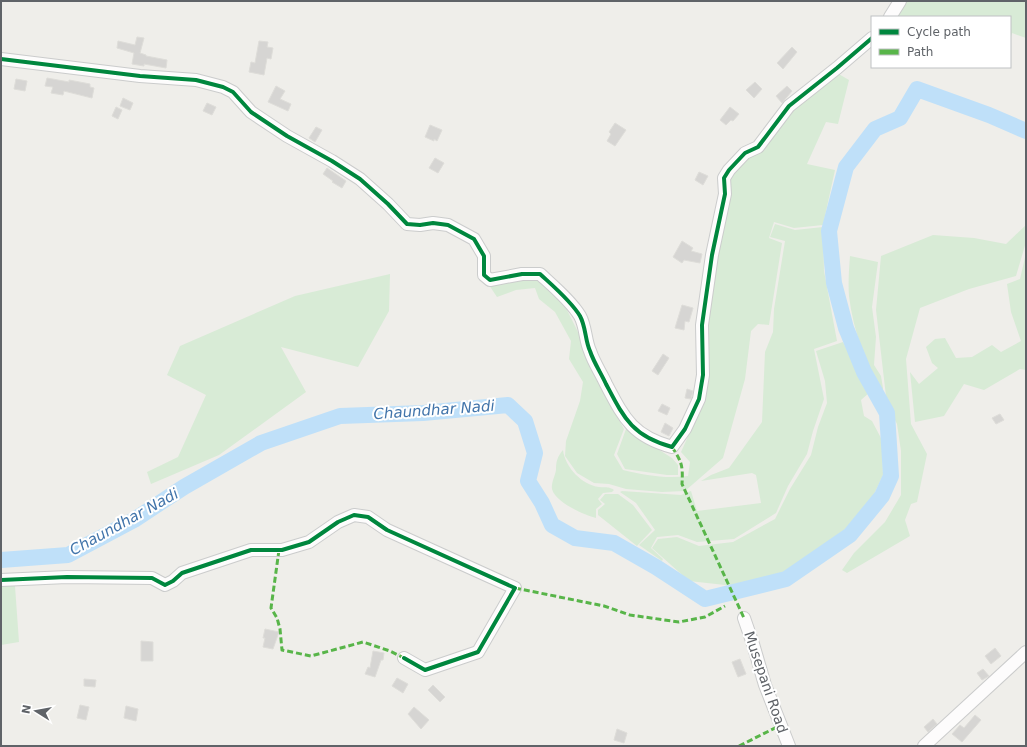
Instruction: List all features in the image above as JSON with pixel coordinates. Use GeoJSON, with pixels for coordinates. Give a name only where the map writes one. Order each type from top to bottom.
{"type":"FeatureCollection","features":[{"type":"Feature","properties":{"kind":"street"},"geometry":{"type":"LineString","coordinates":[[891,16],[900,1]]}},
{"type":"Feature","properties":{"kind":"street"},"geometry":{"type":"LineString","coordinates":[[1,59],[132,75],[196,80],[223,87],[233,92],[251,112],[287,136],[332,161],[360,180],[388,204],[408,224],[420,225],[433,223],[448,225],[474,239],[484,256],[484,275],[490,280],[522,274],[540,274],[558,291],[580,316],[589,350],[623,416],[640,433],[655,442],[672,447],[685,429],[699,399],[703,375],[702,325],[712,255],[725,194],[724,178],[729,170],[745,153],[758,147],[789,106],[871,39]]}},
{"type":"Feature","properties":{"kind":"street"},"geometry":{"type":"LineString","coordinates":[[1,580],[67,577],[152,578],[165,585],[182,574],[251,550],[282,550],[308,542],[338,522],[354,514],[368,517],[387,530],[515,588],[478,652],[425,670],[404,658]]}},
{"type":"Feature","properties":{"kind":"street","name":"Musepani Road"},"geometry":{"type":"LineString","coordinates":[[744,618],[765,685],[789,746]]}},
{"type":"Feature","properties":{"kind":"street"},"geometry":{"type":"LineString","coordinates":[[924,746],[1026,652]]}},
{"type":"Feature","properties":{"kind":"green space"},"geometry":{"type":"Polygon","coordinates":[[[907,1],[1026,1],[1026,38],[1012,33],[1011,36],[1011,16],[895,16],[907,1]]]}},
{"type":"Feature","properties":{"kind":"green space"},"geometry":{"type":"Polygon","coordinates":[[[837,73],[849,80],[838,124],[826,122],[807,164],[835,170],[823,225],[794,228],[774,222],[769,238],[782,243],[769,325],[758,324],[751,331],[745,379],[723,458],[685,491],[662,492],[626,489],[609,484],[594,483],[577,473],[565,456],[566,441],[580,401],[583,382],[569,359],[571,341],[555,312],[539,299],[535,288],[516,290],[497,297],[489,285],[510,278],[540,281],[564,304],[581,338],[594,375],[624,429],[614,455],[623,470],[655,476],[688,476],[690,462],[681,452],[694,423],[730,177],[788,113],[820,90],[837,73]]]}},
{"type":"Feature","properties":{"kind":"green space"},"geometry":{"type":"Polygon","coordinates":[[[775,224],[795,230],[823,227],[824,271],[837,341],[814,349],[824,399],[807,454],[788,486],[776,513],[734,539],[697,542],[678,535],[657,537],[651,548],[663,559],[662,561],[639,545],[655,530],[636,503],[620,492],[681,495],[691,491],[697,511],[761,503],[756,475],[752,473],[701,481],[711,475],[729,468],[762,422],[765,352],[773,332],[774,309],[785,241],[770,237],[775,224]]]}},
{"type":"Feature","properties":{"kind":"green space"},"geometry":{"type":"Polygon","coordinates":[[[1026,225],[1026,242],[1016,276],[969,289],[920,308],[906,359],[911,424],[927,454],[917,502],[911,504],[905,520],[910,536],[847,573],[842,570],[854,553],[885,522],[901,495],[901,451],[897,424],[887,405],[876,310],[881,256],[933,235],[974,238],[1006,244],[1026,225]]]}},
{"type":"Feature","properties":{"kind":"green space"},"geometry":{"type":"Polygon","coordinates":[[[1026,253],[1026,370],[1020,369],[984,390],[964,384],[944,416],[915,422],[910,372],[919,384],[938,368],[932,363],[926,347],[935,339],[945,338],[956,358],[972,357],[992,345],[1001,352],[1021,341],[1011,312],[1007,284],[1020,279],[1026,253]]]}},
{"type":"Feature","properties":{"kind":"green space"},"geometry":{"type":"Polygon","coordinates":[[[850,256],[878,262],[872,307],[876,337],[874,365],[881,376],[883,388],[882,395],[866,359],[857,334],[851,309],[849,296],[850,256]]]}},
{"type":"Feature","properties":{"kind":"green space"},"geometry":{"type":"Polygon","coordinates":[[[390,274],[389,311],[358,367],[281,347],[306,392],[219,455],[151,484],[147,472],[178,457],[206,395],[167,375],[180,346],[295,296],[390,274]]]}},
{"type":"Feature","properties":{"kind":"green space"},"geometry":{"type":"Polygon","coordinates":[[[843,342],[869,393],[861,400],[864,416],[872,421],[882,440],[883,475],[870,503],[844,530],[814,553],[779,575],[734,586],[689,581],[652,548],[658,539],[677,537],[699,546],[733,542],[775,519],[790,489],[811,455],[818,427],[827,403],[825,381],[816,351],[843,342]]]}},
{"type":"Feature","properties":{"kind":"green space"},"geometry":{"type":"Polygon","coordinates":[[[626,429],[672,458],[678,465],[678,475],[667,475],[625,469],[617,454],[626,429]]]}},
{"type":"Feature","properties":{"kind":"green space"},"geometry":{"type":"Polygon","coordinates":[[[563,450],[564,456],[571,469],[586,483],[593,486],[614,490],[612,492],[603,493],[598,499],[602,504],[596,509],[596,518],[584,514],[564,503],[554,494],[552,484],[556,464],[559,455],[563,450]]]}},
{"type":"Feature","properties":{"kind":"green space"},"geometry":{"type":"Polygon","coordinates":[[[605,494],[618,494],[633,505],[652,530],[637,546],[598,515],[598,510],[605,504],[600,500],[605,494]]]}},
{"type":"Feature","properties":{"kind":"green space"},"geometry":{"type":"Polygon","coordinates":[[[1,585],[15,586],[19,642],[1,645],[1,585]]]}},
{"type":"Feature","properties":{"kind":"building"},"geometry":{"type":"Polygon","coordinates":[[[137,37],[144,38],[140,53],[146,56],[167,60],[166,68],[144,64],[144,66],[132,64],[134,53],[117,48],[118,41],[135,45],[137,37]]]}},
{"type":"Feature","properties":{"kind":"building"},"geometry":{"type":"Polygon","coordinates":[[[259,41],[268,42],[267,47],[273,48],[271,59],[267,58],[264,75],[249,72],[251,62],[255,63],[259,41]]]}},
{"type":"Feature","properties":{"kind":"building"},"geometry":{"type":"Polygon","coordinates":[[[792,47],[797,52],[783,69],[777,63],[792,47]]]}},
{"type":"Feature","properties":{"kind":"building"},"geometry":{"type":"Polygon","coordinates":[[[47,78],[90,84],[90,87],[94,88],[92,98],[64,91],[63,95],[51,93],[53,87],[45,86],[47,78]]]}},
{"type":"Feature","properties":{"kind":"building"},"geometry":{"type":"Polygon","coordinates":[[[16,79],[27,81],[25,91],[14,89],[16,79]]]}},
{"type":"Feature","properties":{"kind":"building"},"geometry":{"type":"Polygon","coordinates":[[[755,82],[762,89],[754,98],[746,90],[755,82]]]}},
{"type":"Feature","properties":{"kind":"building"},"geometry":{"type":"Polygon","coordinates":[[[276,86],[285,91],[280,99],[291,104],[288,111],[268,102],[276,86]]]}},
{"type":"Feature","properties":{"kind":"building"},"geometry":{"type":"Polygon","coordinates":[[[787,86],[792,91],[782,103],[776,96],[787,86]]]}},
{"type":"Feature","properties":{"kind":"building"},"geometry":{"type":"Polygon","coordinates":[[[123,98],[133,103],[130,110],[120,106],[123,98]]]}},
{"type":"Feature","properties":{"kind":"building"},"geometry":{"type":"Polygon","coordinates":[[[207,103],[216,107],[212,115],[203,111],[207,103]]]}},
{"type":"Feature","properties":{"kind":"building"},"geometry":{"type":"Polygon","coordinates":[[[116,107],[122,110],[118,119],[112,116],[116,107]]]}},
{"type":"Feature","properties":{"kind":"building"},"geometry":{"type":"Polygon","coordinates":[[[730,107],[739,114],[733,121],[731,120],[726,125],[720,120],[730,107]]]}},
{"type":"Feature","properties":{"kind":"building"},"geometry":{"type":"Polygon","coordinates":[[[615,123],[626,130],[615,146],[607,141],[611,134],[609,132],[615,123]]]}},
{"type":"Feature","properties":{"kind":"building"},"geometry":{"type":"Polygon","coordinates":[[[430,125],[442,130],[437,141],[425,137],[430,125]]]}},
{"type":"Feature","properties":{"kind":"building"},"geometry":{"type":"Polygon","coordinates":[[[316,127],[322,130],[315,142],[309,138],[316,127]]]}},
{"type":"Feature","properties":{"kind":"building"},"geometry":{"type":"Polygon","coordinates":[[[435,158],[444,163],[438,173],[429,168],[435,158]]]}},
{"type":"Feature","properties":{"kind":"building"},"geometry":{"type":"Polygon","coordinates":[[[327,168],[346,181],[342,188],[323,174],[327,168]]]}},
{"type":"Feature","properties":{"kind":"building"},"geometry":{"type":"Polygon","coordinates":[[[699,172],[708,176],[703,185],[695,180],[699,172]]]}},
{"type":"Feature","properties":{"kind":"building"},"geometry":{"type":"Polygon","coordinates":[[[682,241],[693,248],[691,251],[702,254],[700,263],[684,260],[682,263],[673,257],[682,241]]]}},
{"type":"Feature","properties":{"kind":"building"},"geometry":{"type":"Polygon","coordinates":[[[682,305],[693,308],[689,322],[685,321],[684,330],[675,328],[682,305]]]}},
{"type":"Feature","properties":{"kind":"building"},"geometry":{"type":"Polygon","coordinates":[[[663,354],[669,358],[658,375],[652,371],[663,354]]]}},
{"type":"Feature","properties":{"kind":"building"},"geometry":{"type":"Polygon","coordinates":[[[687,389],[693,391],[691,399],[685,398],[687,389]]]}},
{"type":"Feature","properties":{"kind":"building"},"geometry":{"type":"Polygon","coordinates":[[[662,404],[670,408],[667,415],[658,411],[662,404]]]}},
{"type":"Feature","properties":{"kind":"building"},"geometry":{"type":"Polygon","coordinates":[[[1000,414],[1004,420],[996,424],[992,418],[1000,414]]]}},
{"type":"Feature","properties":{"kind":"building"},"geometry":{"type":"Polygon","coordinates":[[[665,423],[673,428],[669,436],[661,432],[665,423]]]}},
{"type":"Feature","properties":{"kind":"building"},"geometry":{"type":"Polygon","coordinates":[[[265,629],[279,632],[273,649],[263,647],[265,629]]]}},
{"type":"Feature","properties":{"kind":"building"},"geometry":{"type":"Polygon","coordinates":[[[141,641],[153,642],[153,661],[141,661],[141,641]]]}},
{"type":"Feature","properties":{"kind":"building"},"geometry":{"type":"Polygon","coordinates":[[[995,648],[1001,656],[991,664],[985,656],[995,648]]]}},
{"type":"Feature","properties":{"kind":"building"},"geometry":{"type":"Polygon","coordinates":[[[373,651],[384,653],[383,660],[381,660],[375,677],[365,674],[368,667],[370,668],[373,651]]]}},
{"type":"Feature","properties":{"kind":"building"},"geometry":{"type":"Polygon","coordinates":[[[740,659],[746,674],[738,677],[732,662],[740,659]]]}},
{"type":"Feature","properties":{"kind":"building"},"geometry":{"type":"Polygon","coordinates":[[[983,669],[989,676],[982,680],[977,673],[983,669]]]}},
{"type":"Feature","properties":{"kind":"building"},"geometry":{"type":"Polygon","coordinates":[[[397,678],[408,684],[403,693],[392,686],[397,678]]]}},
{"type":"Feature","properties":{"kind":"building"},"geometry":{"type":"Polygon","coordinates":[[[84,679],[96,680],[95,687],[84,686],[84,679]]]}},
{"type":"Feature","properties":{"kind":"building"},"geometry":{"type":"Polygon","coordinates":[[[433,685],[445,697],[440,702],[428,690],[433,685]]]}},
{"type":"Feature","properties":{"kind":"building"},"geometry":{"type":"Polygon","coordinates":[[[80,705],[89,707],[86,720],[77,718],[80,705]]]}},
{"type":"Feature","properties":{"kind":"building"},"geometry":{"type":"Polygon","coordinates":[[[126,706],[138,709],[136,721],[124,718],[126,706]]]}},
{"type":"Feature","properties":{"kind":"building"},"geometry":{"type":"Polygon","coordinates":[[[414,707],[429,720],[421,729],[408,714],[414,707]]]}},
{"type":"Feature","properties":{"kind":"building"},"geometry":{"type":"Polygon","coordinates":[[[975,715],[981,720],[962,742],[952,734],[960,725],[964,728],[975,715]]]}},
{"type":"Feature","properties":{"kind":"building"},"geometry":{"type":"Polygon","coordinates":[[[933,719],[937,724],[928,732],[924,727],[933,719]]]}},
{"type":"Feature","properties":{"kind":"building"},"geometry":{"type":"Polygon","coordinates":[[[617,729],[627,733],[624,743],[614,740],[617,729]]]}},
{"type":"Feature","properties":{"kind":"waterway","name":"Chaundhar Nadi"},"geometry":{"type":"LineString","coordinates":[[1,560],[68,555],[134,520],[184,487],[261,443],[340,416],[423,413],[508,405],[525,421],[535,453],[528,481],[542,503],[552,525],[575,538],[614,543],[656,567],[705,599],[786,579],[850,535],[882,496],[891,476],[887,413],[864,372],[846,328],[834,283],[829,231],[846,167],[875,129],[900,118],[917,89],[989,115],[1026,131]]}},
{"type":"Feature","properties":{"kind":"marked path"},"geometry":{"type":"LineString","coordinates":[[672,447],[681,464],[682,484],[744,618]]}},
{"type":"Feature","properties":{"kind":"marked path"},"geometry":{"type":"LineString","coordinates":[[279,550],[271,608],[277,618],[280,629],[282,650],[311,656],[363,642],[390,651],[404,658]]}},
{"type":"Feature","properties":{"kind":"marked path"},"geometry":{"type":"LineString","coordinates":[[515,588],[604,606],[630,615],[679,622],[705,617],[725,606]]}},
{"type":"Feature","properties":{"kind":"marked path"},"geometry":{"type":"LineString","coordinates":[[739,746],[781,725]]}},
{"type":"Feature","properties":{"kind":"cycle path"},"geometry":{"type":"LineString","coordinates":[[1,59],[140,76],[196,80],[223,87],[233,92],[251,112],[287,136],[332,161],[360,179],[388,204],[407,224],[420,225],[433,223],[448,225],[474,239],[484,256],[484,275],[490,280],[522,274],[540,274],[567,299],[580,316],[593,360],[624,416],[638,431],[647,437],[658,443],[672,447],[685,429],[699,399],[703,375],[702,325],[712,255],[725,194],[724,178],[729,170],[745,153],[758,147],[789,106],[871,39]]}},
{"type":"Feature","properties":{"kind":"cycle path"},"geometry":{"type":"LineString","coordinates":[[1,580],[67,577],[152,578],[165,585],[173,581],[182,573],[251,550],[282,550],[309,542],[338,522],[354,515],[368,517],[387,530],[515,588],[478,652],[425,670],[404,658]]}}]}
